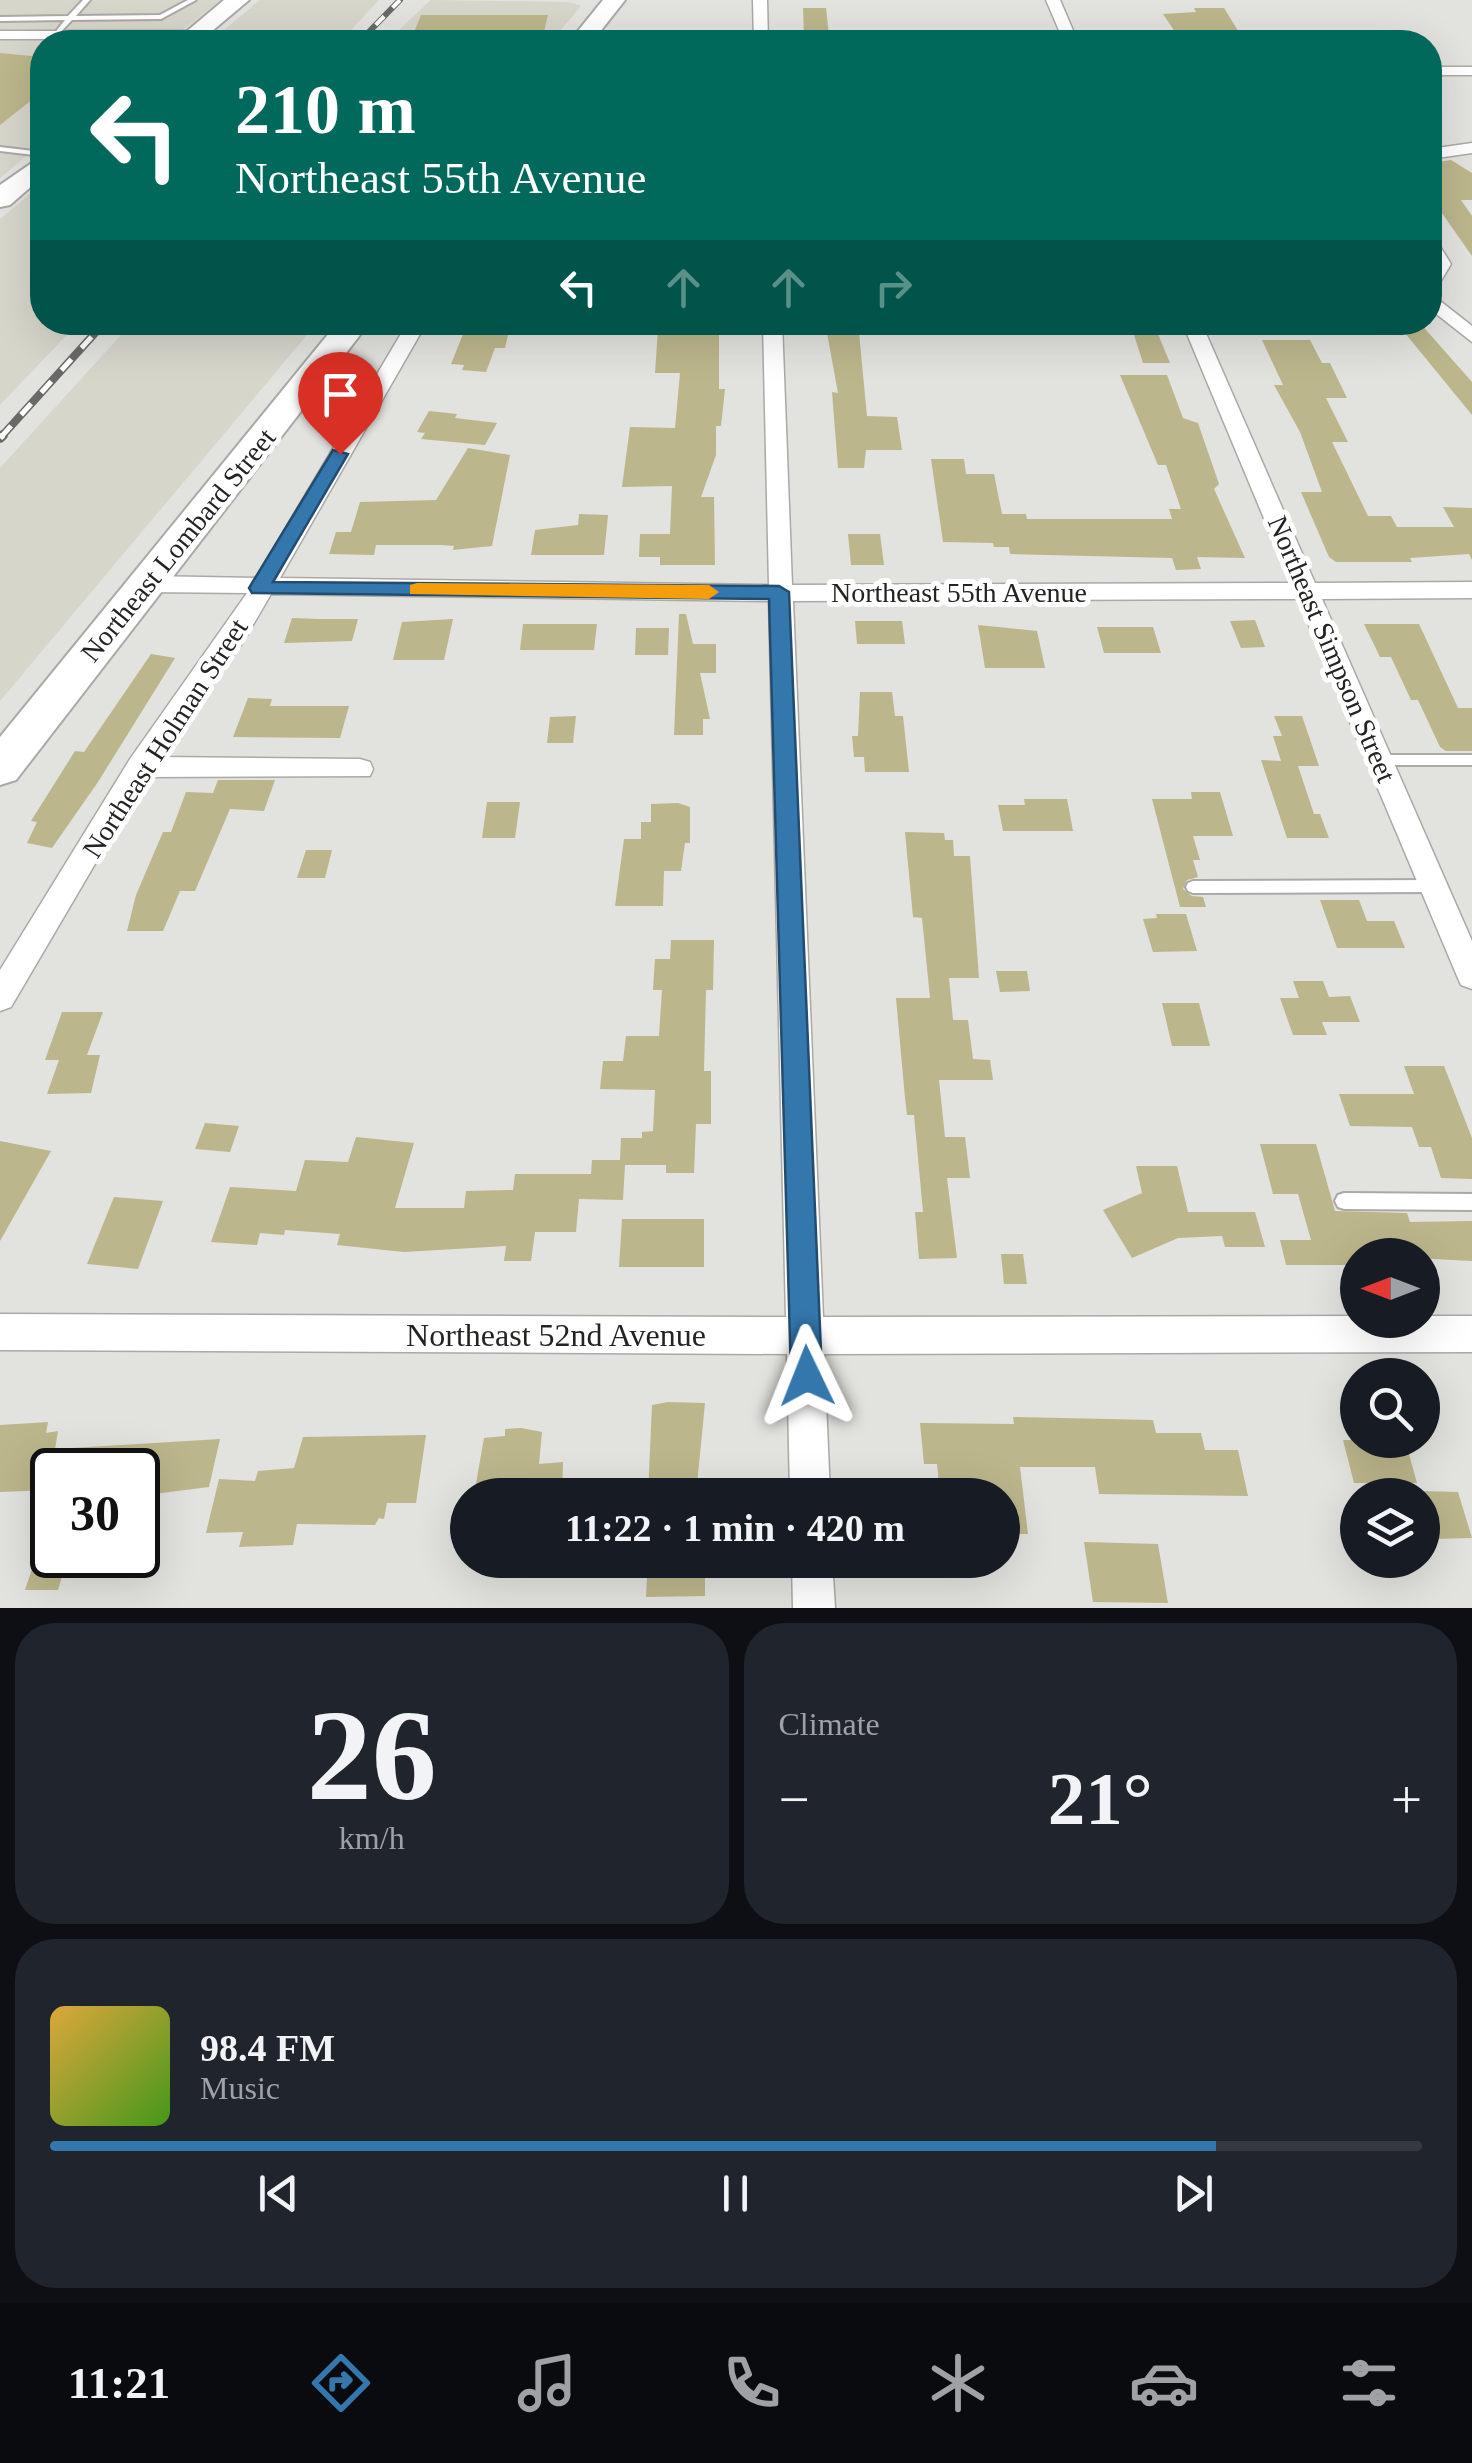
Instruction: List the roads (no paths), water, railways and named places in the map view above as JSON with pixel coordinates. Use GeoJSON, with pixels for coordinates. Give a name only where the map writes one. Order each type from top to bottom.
{"type":"FeatureCollection","features":[{"type":"Feature","properties":{"kind":"main road"},"geometry":{"type":"LineString","coordinates":[[201,30],[238,0]]}},
{"type":"Feature","properties":{"kind":"main road"},"geometry":{"type":"LineString","coordinates":[[590,30],[614,0]]}},
{"type":"Feature","properties":{"kind":"main road"},"geometry":{"type":"LineString","coordinates":[[0,198],[30,174]]}},
{"type":"Feature","properties":{"kind":"main road","name":"Northeast Lombard Street"},"geometry":{"type":"LineString","coordinates":[[0,768],[346,335]]}},
{"type":"Feature","properties":{"kind":"street"},"geometry":{"type":"LineString","coordinates":[[760,0],[760,30]]}},
{"type":"Feature","properties":{"kind":"street"},"geometry":{"type":"LineString","coordinates":[[1052,0],[1065,30]]}},
{"type":"Feature","properties":{"kind":"street"},"geometry":{"type":"LineString","coordinates":[[0,35],[30,35]]}},
{"type":"Feature","properties":{"kind":"street"},"geometry":{"type":"LineString","coordinates":[[1442,71],[1472,71]]}},
{"type":"Feature","properties":{"kind":"street"},"geometry":{"type":"LineString","coordinates":[[1442,152],[1472,148]]}},
{"type":"Feature","properties":{"kind":"street"},"geometry":{"type":"LineString","coordinates":[[1442,310],[1472,336]]}},
{"type":"Feature","properties":{"kind":"street","name":"Northeast Holman Street"},"geometry":{"type":"LineString","coordinates":[[0,996],[139,766],[193,687],[234,636],[410,335]]}},
{"type":"Feature","properties":{"kind":"street"},"geometry":{"type":"LineString","coordinates":[[772,335],[810,1478]]}},
{"type":"Feature","properties":{"kind":"street","name":"Northeast Simpson Street"},"geometry":{"type":"LineString","coordinates":[[1197,335],[1472,976]]}},
{"type":"Feature","properties":{"kind":"street","name":"Northeast 55th Avenue"},"geometry":{"type":"LineString","coordinates":[[147,584],[779,592],[1472,590]]}},
{"type":"Feature","properties":{"kind":"street"},"geometry":{"type":"LineString","coordinates":[[139,766],[360,769]]}},
{"type":"Feature","properties":{"kind":"street","name":"Northeast 52nd Avenue"},"geometry":{"type":"LineString","coordinates":[[0,1332],[1472,1334]]}},
{"type":"Feature","properties":{"kind":"street"},"geometry":{"type":"LineString","coordinates":[[813,1578],[814,1608]]}},
{"type":"Feature","properties":{"kind":"lane"},"geometry":{"type":"LineString","coordinates":[[60,30],[87,0]]}},
{"type":"Feature","properties":{"kind":"lane"},"geometry":{"type":"LineString","coordinates":[[0,19],[161,17],[194,0]]}},
{"type":"Feature","properties":{"kind":"lane"},"geometry":{"type":"LineString","coordinates":[[0,149],[30,153]]}},
{"type":"Feature","properties":{"kind":"lane"},"geometry":{"type":"LineString","coordinates":[[1380,760],[1472,760]]}},
{"type":"Feature","properties":{"kind":"lane"},"geometry":{"type":"LineString","coordinates":[[1193,887],[1434,886]]}},
{"type":"Feature","properties":{"kind":"lane"},"geometry":{"type":"LineString","coordinates":[[1344,1201],[1472,1202]]}},
{"type":"Feature","properties":{"kind":"railway"},"geometry":{"type":"LineString","coordinates":[[371,30],[400,0]]}},
{"type":"Feature","properties":{"kind":"railway"},"geometry":{"type":"LineString","coordinates":[[1,437],[93,335]]}}]}
